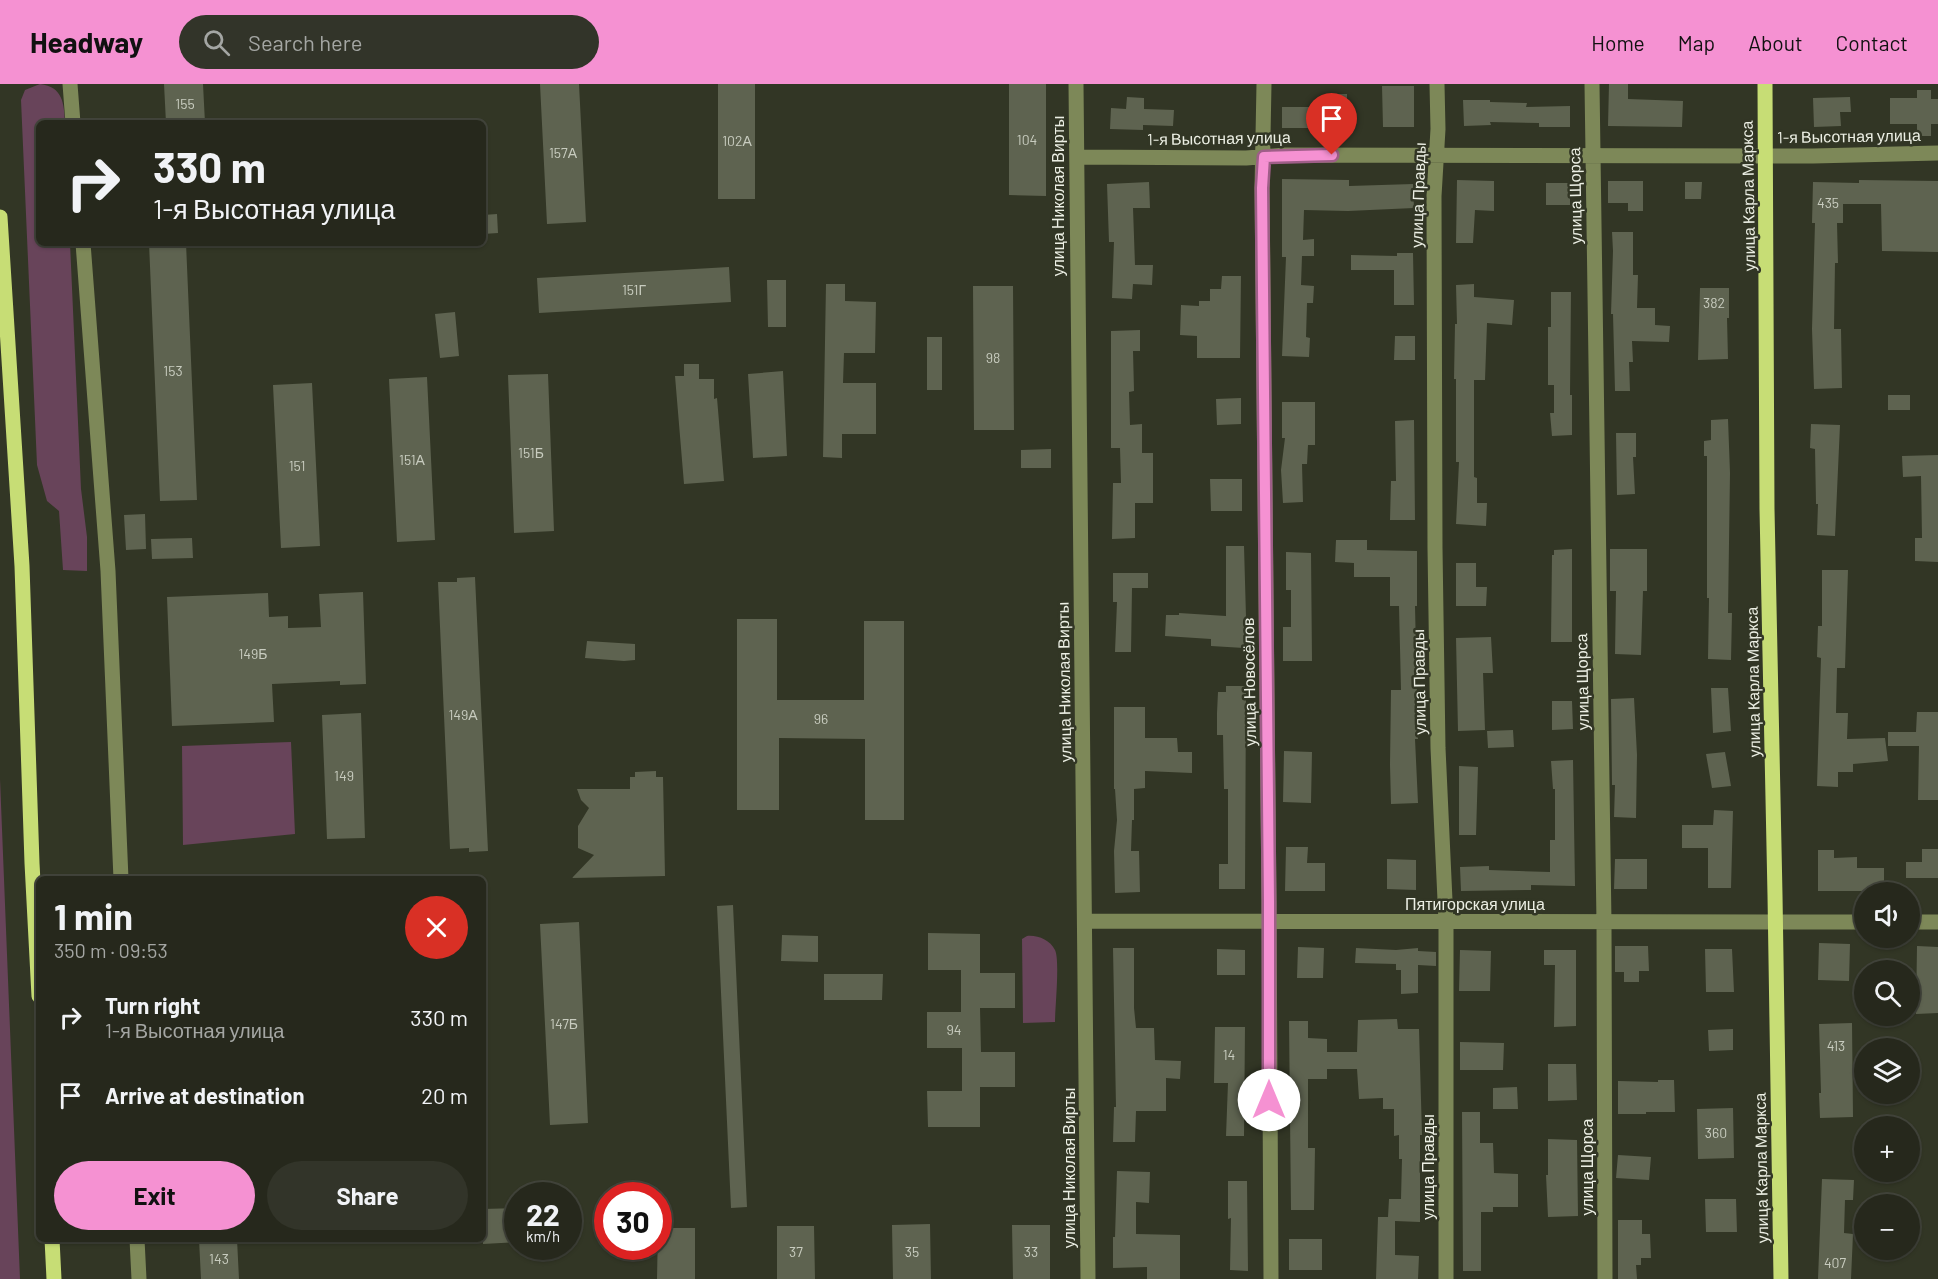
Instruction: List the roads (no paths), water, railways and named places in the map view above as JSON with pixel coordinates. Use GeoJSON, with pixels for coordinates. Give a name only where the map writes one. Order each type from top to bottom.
{"type":"FeatureCollection","features":[{"type":"Feature","properties":{"kind":"main road","name":"улица Карла Маркса"},"geometry":{"type":"LineString","coordinates":[[1765,84],[1767,509],[1781,1279]]}},
{"type":"Feature","properties":{"kind":"main road"},"geometry":{"type":"LineString","coordinates":[[0,218],[22,566],[36,939]]}},
{"type":"Feature","properties":{"kind":"main road"},"geometry":{"type":"LineString","coordinates":[[52,1242],[54,1279]]}},
{"type":"Feature","properties":{"kind":"street"},"geometry":{"type":"LineString","coordinates":[[70,84],[73,120]]}},
{"type":"Feature","properties":{"kind":"street","name":"улица Николая Вирты"},"geometry":{"type":"LineString","coordinates":[[1076,84],[1088,1279]]}},
{"type":"Feature","properties":{"kind":"street","name":"улица Новосёлов"},"geometry":{"type":"LineString","coordinates":[[1264,84],[1262,199],[1271,1279]]}},
{"type":"Feature","properties":{"kind":"street","name":"улица Правды"},"geometry":{"type":"LineString","coordinates":[[1437,84],[1437,155],[1434,196],[1435,548],[1438,748],[1446,922],[1446,1279]]}},
{"type":"Feature","properties":{"kind":"street","name":"улица Щорса"},"geometry":{"type":"LineString","coordinates":[[1592,84],[1604,923],[1605,1279]]}},
{"type":"Feature","properties":{"kind":"street","name":"1-я Высотная улица"},"geometry":{"type":"LineString","coordinates":[[1077,157],[1938,153]]}},
{"type":"Feature","properties":{"kind":"street"},"geometry":{"type":"LineString","coordinates":[[82,246],[108,571],[121,876]]}},
{"type":"Feature","properties":{"kind":"street","name":"Пятигорская улица"},"geometry":{"type":"LineString","coordinates":[[1085,921],[1854,922]]}},
{"type":"Feature","properties":{"kind":"street"},"geometry":{"type":"LineString","coordinates":[[1920,922],[1938,922]]}},
{"type":"Feature","properties":{"kind":"street"},"geometry":{"type":"LineString","coordinates":[[137,1242],[139,1279]]}}]}
